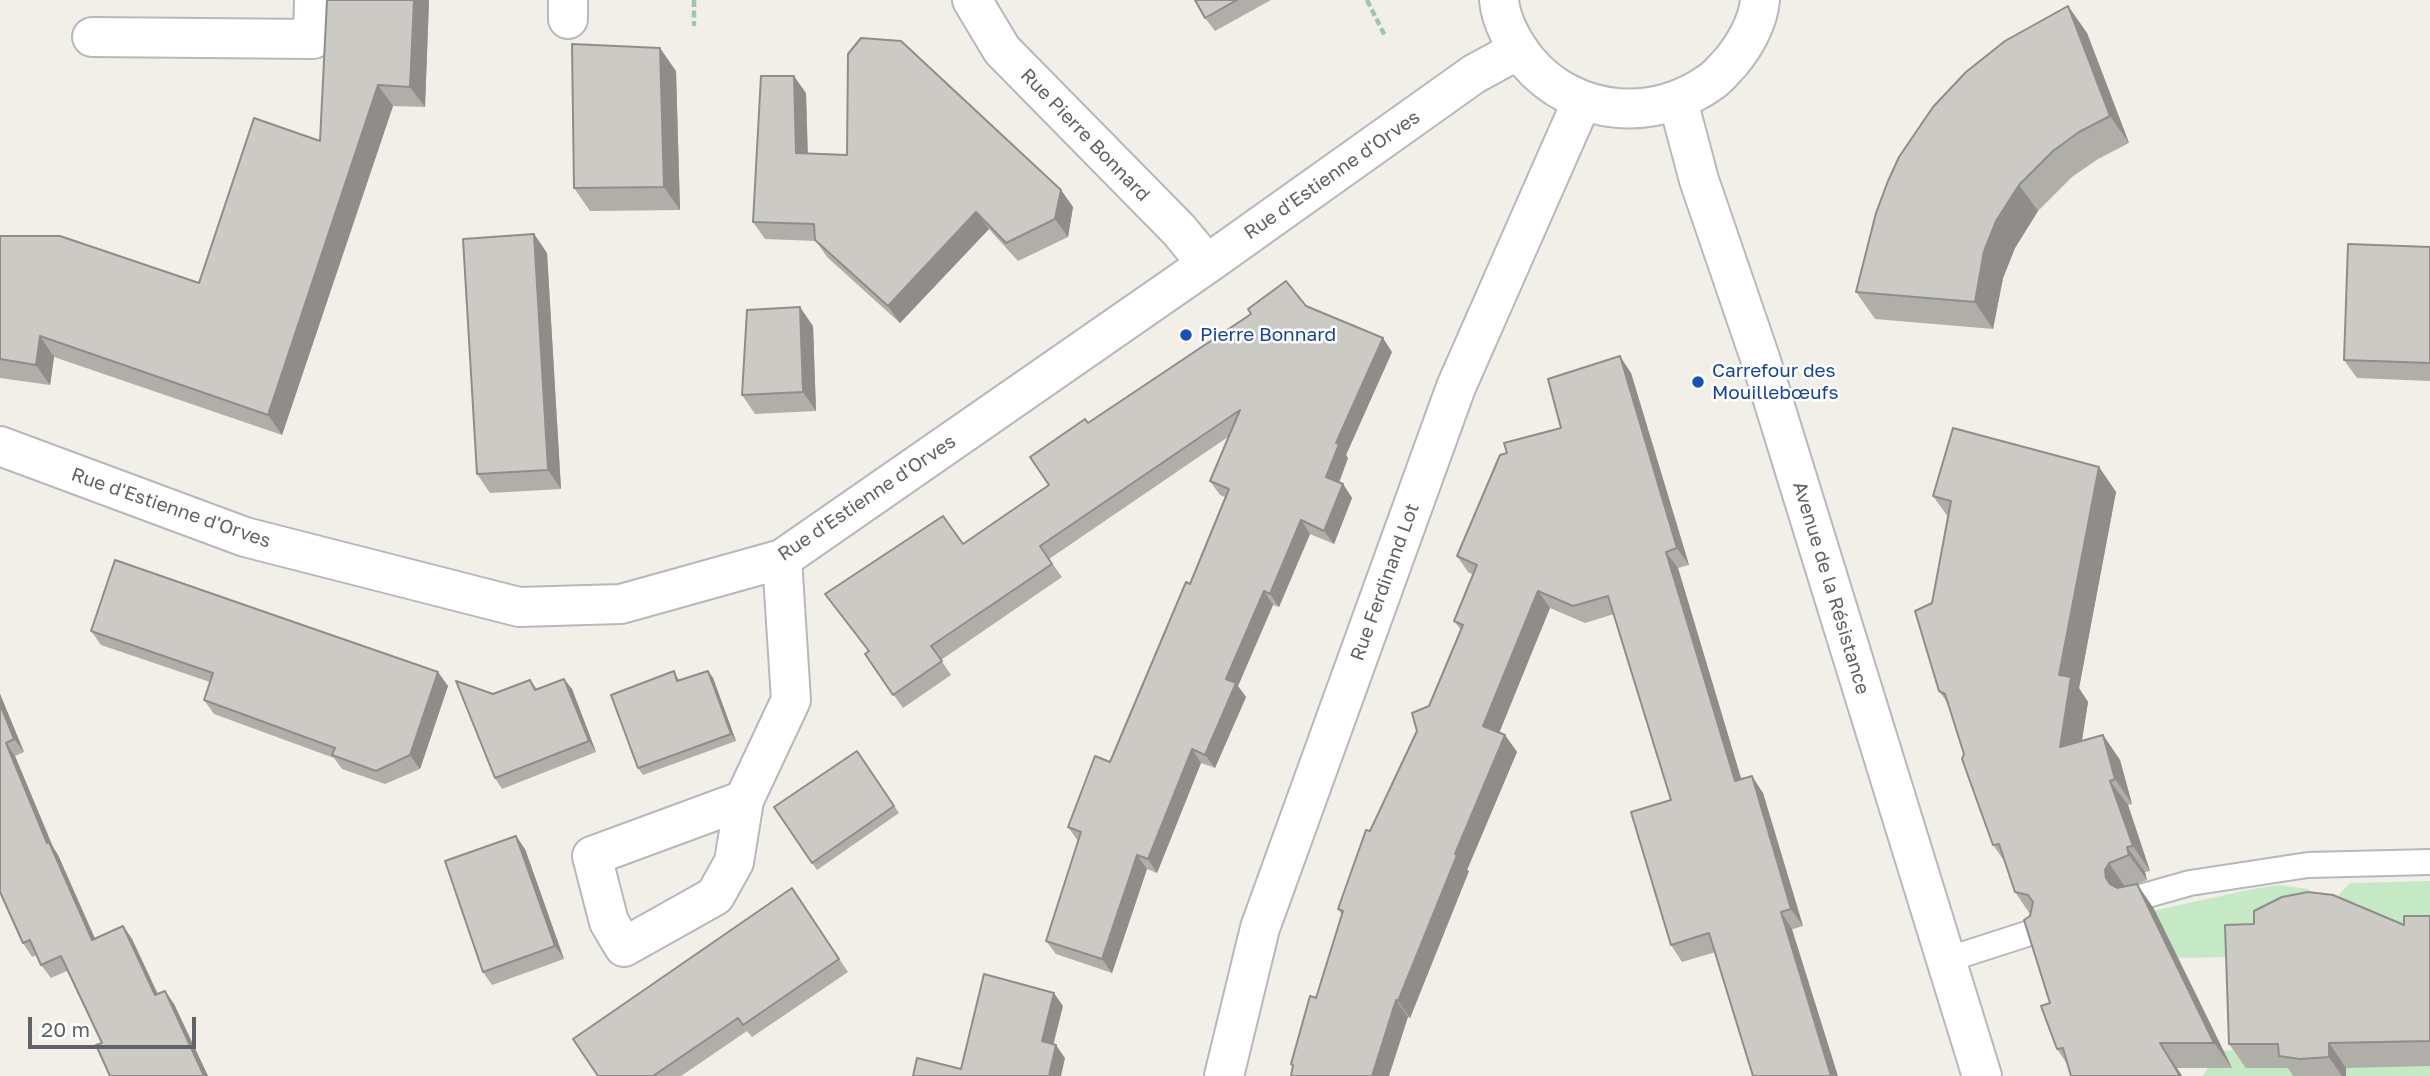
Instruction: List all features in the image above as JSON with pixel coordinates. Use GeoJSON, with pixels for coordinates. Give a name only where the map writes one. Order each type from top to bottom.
{"type":"FeatureCollection","features":[{"type":"Feature","properties":{"kind":"street"},"geometry":{"type":"LineString","coordinates":[[92,37],[313,39],[314,0]]}},
{"type":"Feature","properties":{"kind":"street","name":"Rue Pierre Bonnard"},"geometry":{"type":"LineString","coordinates":[[972,0],[1002,50],[1170,222],[1207,264]]}},
{"type":"Feature","properties":{"kind":"street"},"geometry":{"type":"LineString","coordinates":[[1499,0],[1500,12],[1518,50],[1536,72],[1557,89],[1582,101],[1614,109],[1646,109],[1678,101],[1714,80],[1741,50],[1759,12],[1760,0]]}},
{"type":"Feature","properties":{"kind":"street","name":"Rue d'Estienne d'Orves"},"geometry":{"type":"LineString","coordinates":[[0,446],[245,537],[519,607],[621,604],[782,559],[1475,74],[1518,50]]}},
{"type":"Feature","properties":{"kind":"street","name":"Rue Ferdinand Lot"},"geometry":{"type":"LineString","coordinates":[[1224,1076],[1261,928],[1456,387],[1582,101]]}},
{"type":"Feature","properties":{"kind":"street","name":"Avenue de la Résistance"},"geometry":{"type":"LineString","coordinates":[[1678,101],[1699,180],[1761,361],[1982,1076]]}},
{"type":"Feature","properties":{"kind":"street"},"geometry":{"type":"LineString","coordinates":[[744,800],[791,701],[782,559]]}},
{"type":"Feature","properties":{"kind":"lane"},"geometry":{"type":"LineString","coordinates":[[2137,898],[2190,883],[2308,865],[2430,862]]}},
{"type":"Feature","properties":{"kind":"lane"},"geometry":{"type":"LineString","coordinates":[[1946,960],[2036,930]]}},
{"type":"Feature","properties":{"kind":"path"},"geometry":{"type":"LineString","coordinates":[[694,0],[694,26]]}},
{"type":"Feature","properties":{"kind":"path"},"geometry":{"type":"LineString","coordinates":[[1367,0],[1385,36]]}},
{"type":"Feature","properties":{"kind":"green space"},"geometry":{"type":"Polygon","coordinates":[[[2430,881],[2430,941],[2342,918],[2339,894],[2350,883],[2430,881]]]}},
{"type":"Feature","properties":{"kind":"green space"},"geometry":{"type":"Polygon","coordinates":[[[2278,885],[2309,889],[2312,918],[2242,957],[2169,958],[2152,911],[2278,885]]]}},
{"type":"Feature","properties":{"kind":"green space"},"geometry":{"type":"Polygon","coordinates":[[[2238,1050],[2295,1068],[2296,1076],[2203,1076],[2218,1051],[2238,1050]]]}},
{"type":"Feature","properties":{"kind":"green space"},"geometry":{"type":"Polygon","coordinates":[[[2358,1063],[2430,1066],[2430,1076],[2346,1076],[2346,1068],[2357,1068],[2358,1063]]]}},
{"type":"Feature","properties":{"kind":"building"},"geometry":{"type":"Polygon","coordinates":[[[327,0],[414,0],[410,87],[378,85],[268,415],[40,336],[36,365],[0,359],[0,236],[60,236],[199,283],[254,118],[320,141],[327,0]]]}},
{"type":"Feature","properties":{"kind":"building"},"geometry":{"type":"Polygon","coordinates":[[[1195,0],[1237,0],[1205,18],[1195,0]]]}},
{"type":"Feature","properties":{"kind":"building"},"geometry":{"type":"Polygon","coordinates":[[[2068,6],[2110,116],[2079,132],[2053,151],[2019,185],[1996,221],[1984,251],[1975,302],[1856,292],[1876,213],[1888,181],[1899,157],[1933,107],[1966,72],[2005,41],[2068,6]]]}},
{"type":"Feature","properties":{"kind":"building"},"geometry":{"type":"Polygon","coordinates":[[[861,38],[901,41],[1061,190],[1055,219],[1006,243],[976,212],[888,306],[815,240],[814,224],[753,222],[761,76],[794,76],[796,153],[847,155],[848,54],[861,38]]]}},
{"type":"Feature","properties":{"kind":"building"},"geometry":{"type":"Polygon","coordinates":[[[572,44],[660,48],[664,187],[574,188],[572,44]]]}},
{"type":"Feature","properties":{"kind":"building"},"geometry":{"type":"Polygon","coordinates":[[[534,234],[548,470],[477,474],[463,239],[534,234]]]}},
{"type":"Feature","properties":{"kind":"building"},"geometry":{"type":"Polygon","coordinates":[[[2348,244],[2430,247],[2430,363],[2344,360],[2348,244]]]}},
{"type":"Feature","properties":{"kind":"building"},"geometry":{"type":"Polygon","coordinates":[[[1286,281],[1306,306],[1383,338],[1336,443],[1339,444],[1326,477],[1343,484],[1324,531],[1301,520],[1270,594],[1264,591],[1226,679],[1236,683],[1205,755],[1192,749],[1148,859],[1137,855],[1102,959],[1046,941],[1081,832],[1068,827],[1095,756],[1110,762],[1186,582],[1190,584],[1229,489],[1210,481],[1240,410],[1040,546],[1052,564],[931,646],[942,661],[893,695],[865,654],[869,651],[825,594],[943,516],[963,544],[1049,485],[1030,457],[1085,419],[1088,423],[1251,314],[1248,309],[1286,281]]]}},
{"type":"Feature","properties":{"kind":"building"},"geometry":{"type":"Polygon","coordinates":[[[800,307],[803,392],[742,395],[747,310],[800,307]]]}},
{"type":"Feature","properties":{"kind":"building"},"geometry":{"type":"Polygon","coordinates":[[[1620,356],[1677,548],[1666,552],[1735,781],[1752,776],[1791,909],[1781,912],[1831,1076],[1753,1076],[1709,933],[1671,945],[1631,812],[1671,800],[1608,596],[1573,606],[1538,591],[1483,726],[1505,735],[1398,1001],[1396,1000],[1372,1076],[1291,1076],[1291,1064],[1310,996],[1316,998],[1343,911],[1338,909],[1366,830],[1370,831],[1417,731],[1412,713],[1429,706],[1463,625],[1454,621],[1477,565],[1457,556],[1500,455],[1507,453],[1504,443],[1561,428],[1548,379],[1620,356]]]}},
{"type":"Feature","properties":{"kind":"building"},"geometry":{"type":"Polygon","coordinates":[[[1953,428],[2099,467],[2059,675],[2071,677],[2060,747],[2103,735],[2115,779],[2110,781],[2133,846],[2127,847],[2129,855],[2109,863],[2105,870],[2106,878],[2117,888],[2137,884],[2214,1043],[2160,1043],[2180,1076],[2071,1076],[2063,1048],[2057,1049],[2041,1006],[2050,1003],[2024,920],[2030,916],[2033,902],[2028,895],[2015,892],[1999,844],[1993,845],[1962,759],[1964,754],[1945,694],[1939,691],[1915,611],[1932,603],[1951,501],[1933,496],[1953,428]]]}},
{"type":"Feature","properties":{"kind":"building"},"geometry":{"type":"Polygon","coordinates":[[[115,560],[438,672],[410,755],[376,771],[332,755],[335,748],[204,700],[213,673],[91,631],[115,560]]]}},
{"type":"Feature","properties":{"kind":"building"},"geometry":{"type":"Polygon","coordinates":[[[674,671],[677,681],[708,671],[731,734],[638,768],[611,695],[674,671]]]}},
{"type":"Feature","properties":{"kind":"building"},"geometry":{"type":"Polygon","coordinates":[[[564,679],[589,741],[495,778],[456,681],[493,694],[530,680],[535,690],[564,679]]]}},
{"type":"Feature","properties":{"kind":"building"},"geometry":{"type":"Polygon","coordinates":[[[0,704],[14,739],[6,743],[47,843],[49,842],[92,940],[123,926],[155,995],[165,991],[204,1076],[110,1076],[96,1045],[102,1043],[61,956],[41,965],[30,940],[23,943],[0,892],[0,704]]]}},
{"type":"Feature","properties":{"kind":"building"},"geometry":{"type":"Polygon","coordinates":[[[857,751],[894,806],[812,863],[774,807],[857,751]]]}},
{"type":"Feature","properties":{"kind":"building"},"geometry":{"type":"Polygon","coordinates":[[[516,836],[555,946],[483,972],[445,861],[516,836]]]}},
{"type":"Feature","properties":{"kind":"building"},"geometry":{"type":"Polygon","coordinates":[[[792,888],[839,959],[743,1025],[738,1018],[653,1076],[598,1076],[573,1039],[792,888]]]}},
{"type":"Feature","properties":{"kind":"building"},"geometry":{"type":"Polygon","coordinates":[[[2308,892],[2333,895],[2404,925],[2404,916],[2430,916],[2430,1041],[2329,1043],[2329,1057],[2300,1059],[2279,1056],[2278,1044],[2229,1044],[2225,925],[2254,924],[2254,911],[2282,897],[2308,892]]]}},
{"type":"Feature","properties":{"kind":"building"},"geometry":{"type":"Polygon","coordinates":[[[984,974],[1054,993],[1042,1041],[1056,1045],[1049,1076],[913,1076],[917,1058],[961,1069],[984,974]]]}},
{"type":"Feature","properties":{"kind":"place","name":"Pierre Bonnard"},"geometry":{"type":"Point","coordinates":[1186,335]}},
{"type":"Feature","properties":{"kind":"place","name":"Carrefour des Mouillebœufs"},"geometry":{"type":"Point","coordinates":[1698,382]}}]}
